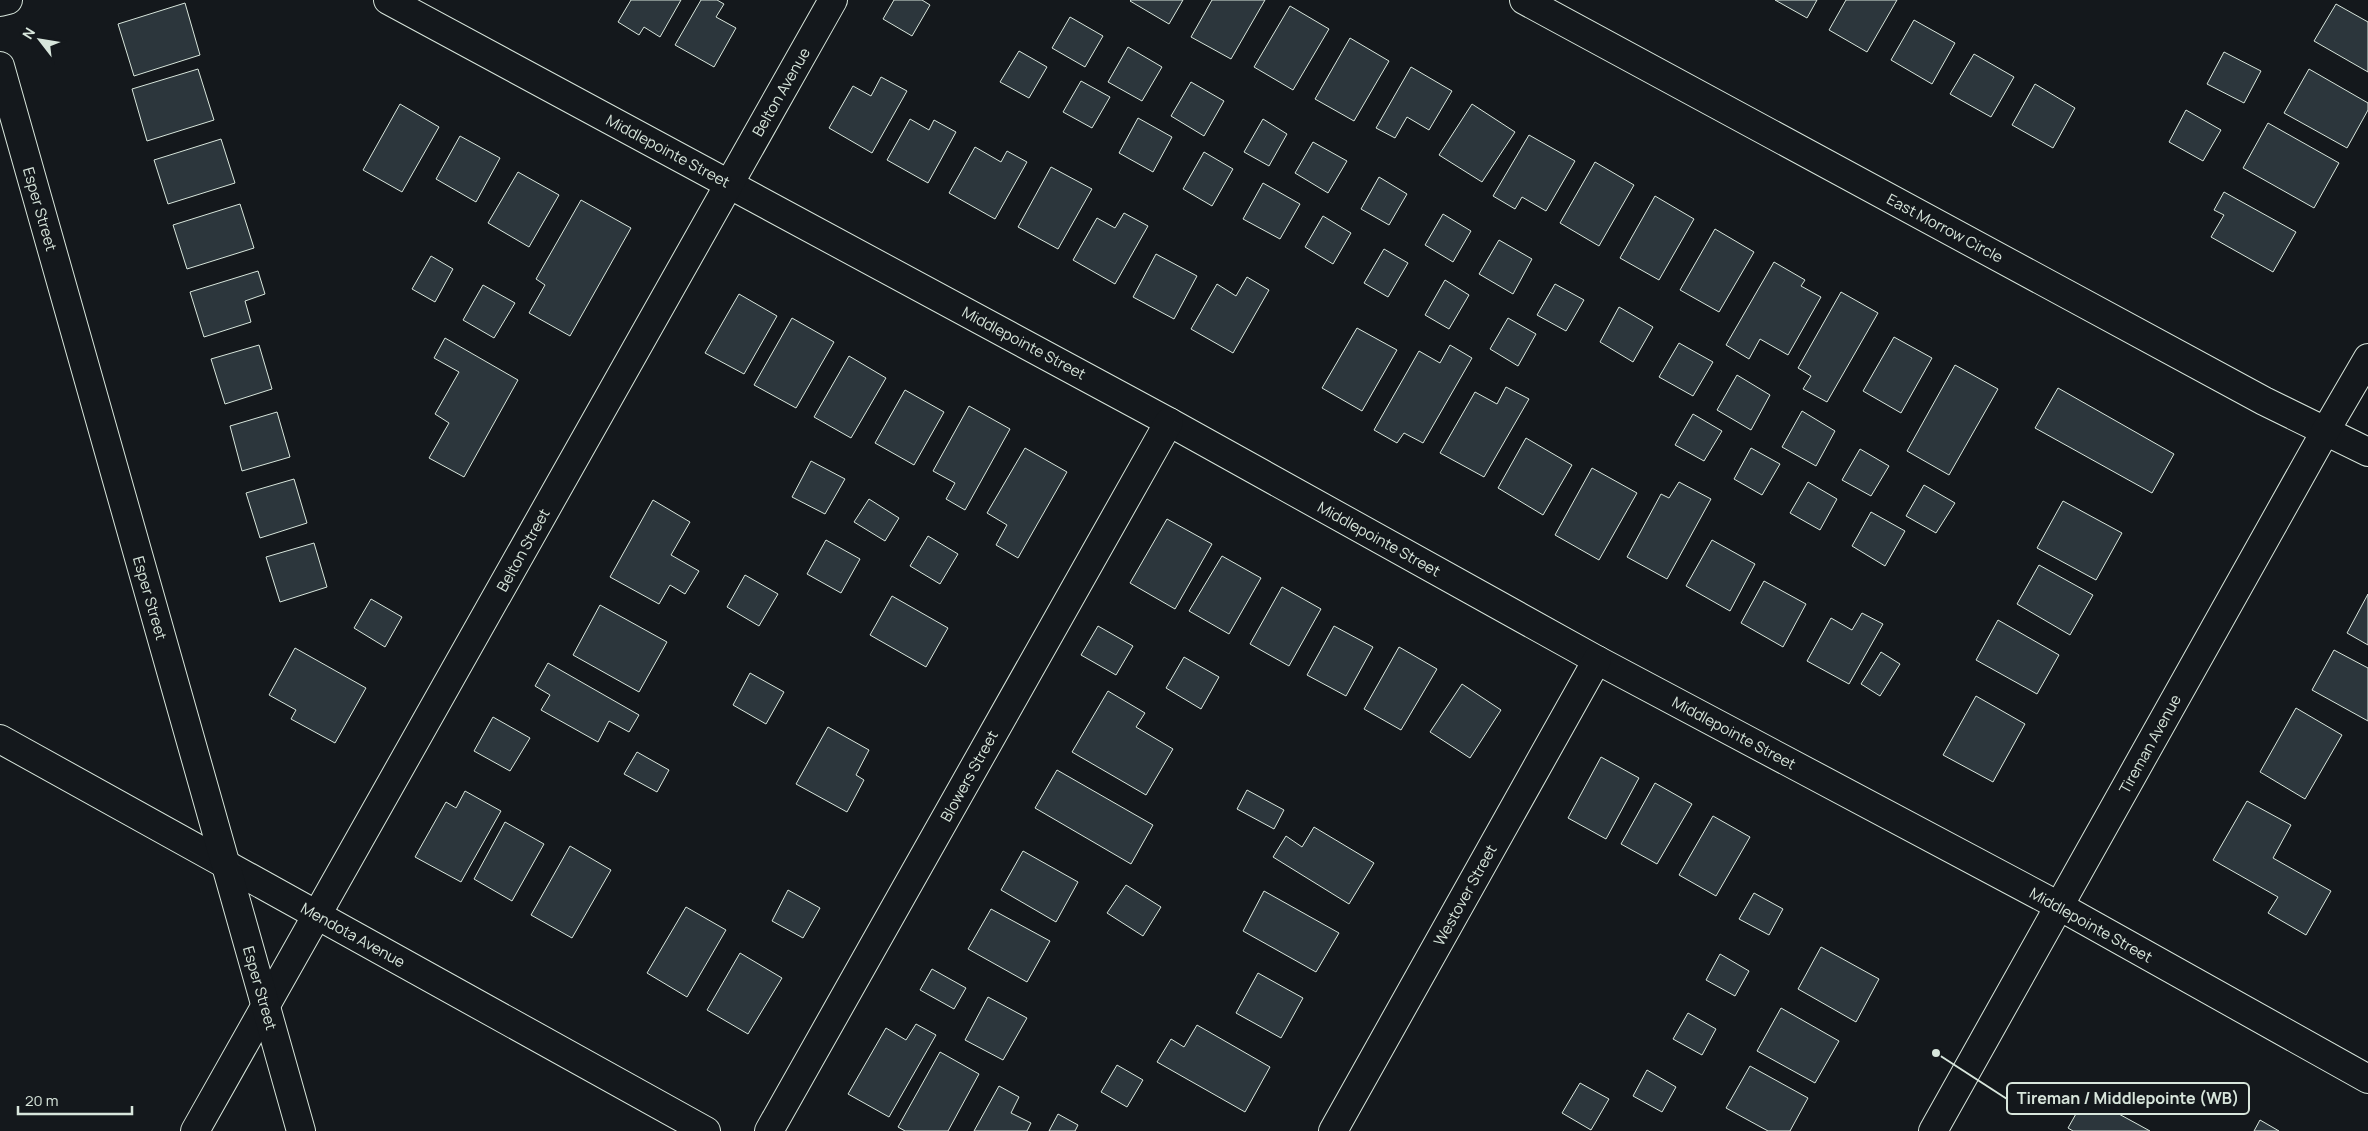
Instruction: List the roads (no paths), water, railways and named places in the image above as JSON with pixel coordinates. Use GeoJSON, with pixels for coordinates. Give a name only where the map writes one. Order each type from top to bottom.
{"type":"FeatureCollection","features":[{"type":"Feature","properties":{"kind":"street"},"geometry":{"type":"LineString","coordinates":[[0,2],[8,0]]}},
{"type":"Feature","properties":{"kind":"street","name":"Middlepointe Street"},"geometry":{"type":"LineString","coordinates":[[388,0],[1168,422],[1597,660],[2059,906],[2368,1079]]}},
{"type":"Feature","properties":{"kind":"street","name":"Belton Avenue"},"geometry":{"type":"LineString","coordinates":[[729,184],[833,0]]}},
{"type":"Feature","properties":{"kind":"street","name":"East Morrow Circle"},"geometry":{"type":"LineString","coordinates":[[1524,0],[2264,401],[2368,452]]}},
{"type":"Feature","properties":{"kind":"street","name":"Esper Street"},"geometry":{"type":"LineString","coordinates":[[0,66],[301,1131]]}},
{"type":"Feature","properties":{"kind":"street","name":"Belton Street"},"geometry":{"type":"LineString","coordinates":[[317,915],[729,184]]}},
{"type":"Feature","properties":{"kind":"street","name":"Tireman Avenue"},"geometry":{"type":"LineString","coordinates":[[1933,1131],[2368,358]]}},
{"type":"Feature","properties":{"kind":"street","name":"Blowers Street"},"geometry":{"type":"LineString","coordinates":[[770,1131],[1168,422]]}},
{"type":"Feature","properties":{"kind":"street","name":"Westover Street"},"geometry":{"type":"LineString","coordinates":[[1333,1131],[1597,660]]}},
{"type":"Feature","properties":{"kind":"street","name":"Mendota Avenue"},"geometry":{"type":"LineString","coordinates":[[0,739],[706,1131]]}},
{"type":"Feature","properties":{"kind":"street"},"geometry":{"type":"LineString","coordinates":[[195,1131],[317,915]]}},
{"type":"Feature","properties":{"kind":"place","name":"Tireman / Middlepointe (WB)"},"geometry":{"type":"Point","coordinates":[1936,1053]}}]}
